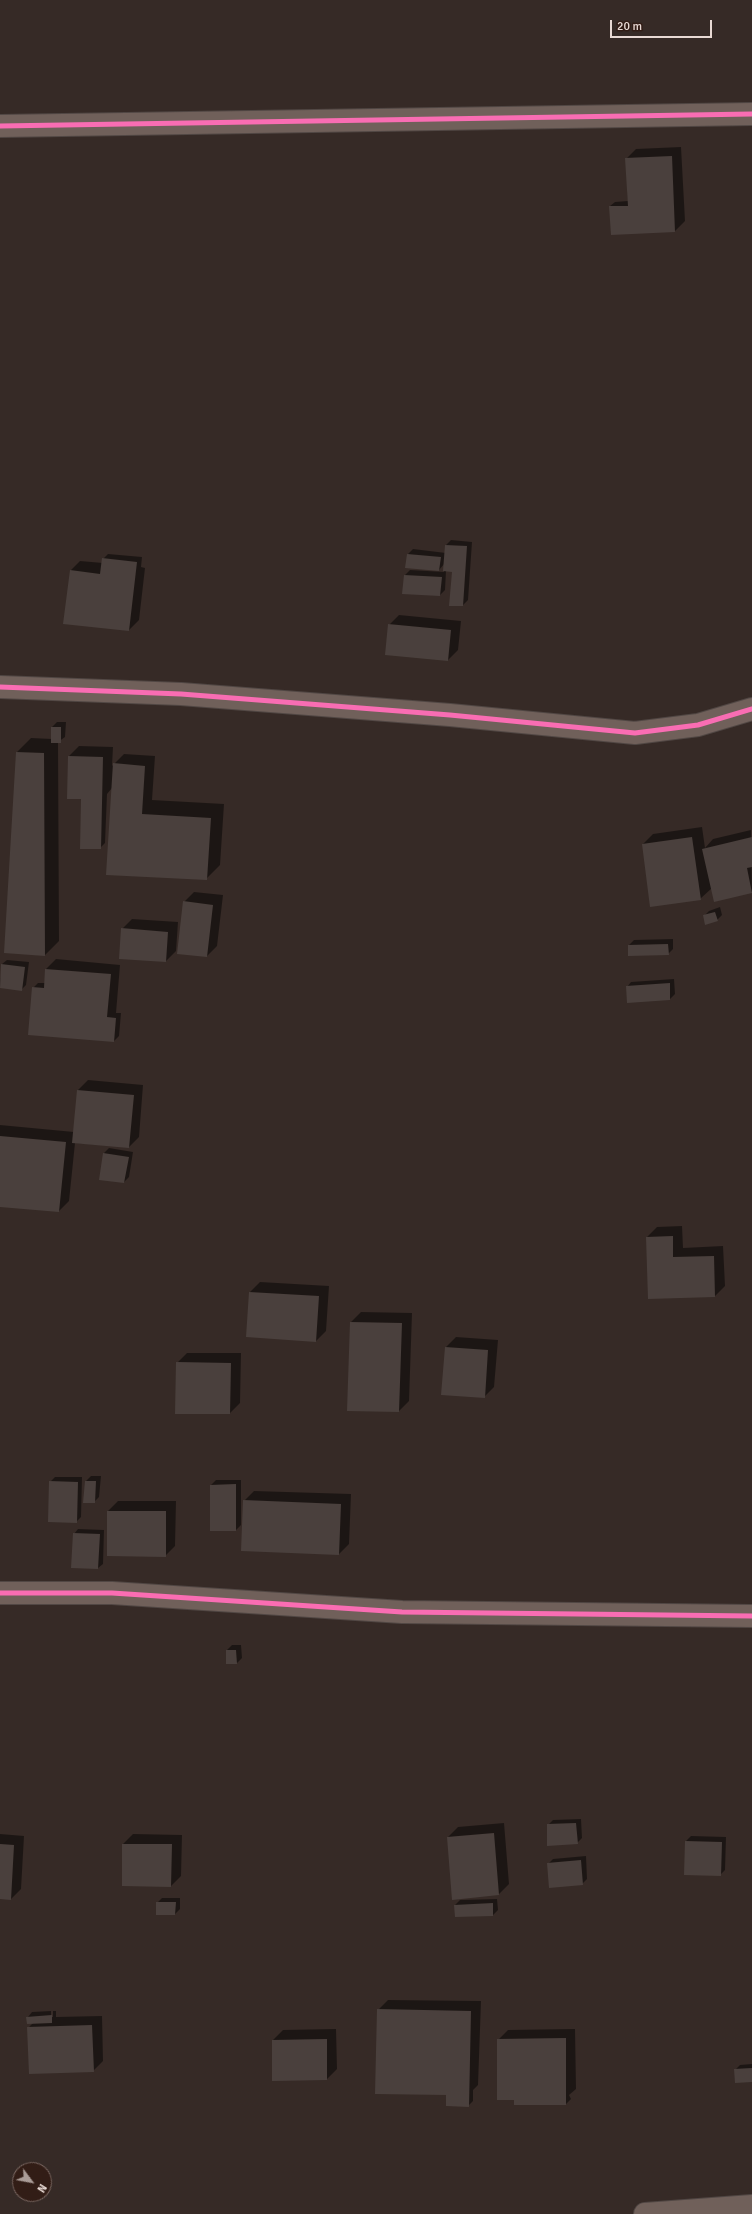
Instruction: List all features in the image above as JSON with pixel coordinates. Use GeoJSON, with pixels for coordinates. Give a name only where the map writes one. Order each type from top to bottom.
{"type":"FeatureCollection","features":[{"type":"Feature","properties":{"kind":"street"},"geometry":{"type":"LineString","coordinates":[[0,126],[752,114]]}},
{"type":"Feature","properties":{"kind":"street"},"geometry":{"type":"LineString","coordinates":[[0,687],[181,694],[450,715],[635,733],[698,725],[752,709]]}},
{"type":"Feature","properties":{"kind":"street"},"geometry":{"type":"LineString","coordinates":[[0,1593],[112,1593],[402,1612],[752,1616]]}},
{"type":"Feature","properties":{"kind":"street"},"geometry":{"type":"LineString","coordinates":[[645,2214],[752,2206]]}},
{"type":"Feature","properties":{"kind":"building"},"geometry":{"type":"Polygon","coordinates":[[[672,156],[675,232],[611,235],[609,206],[628,206],[625,158],[672,156]]]}},
{"type":"Feature","properties":{"kind":"building"},"geometry":{"type":"Polygon","coordinates":[[[445,545],[467,546],[463,606],[449,606],[452,572],[443,571],[445,545]]]}},
{"type":"Feature","properties":{"kind":"building"},"geometry":{"type":"Polygon","coordinates":[[[407,554],[441,557],[439,571],[405,568],[407,554]]]}},
{"type":"Feature","properties":{"kind":"building"},"geometry":{"type":"Polygon","coordinates":[[[102,558],[137,562],[129,631],[63,624],[70,570],[100,574],[102,558]]]}},
{"type":"Feature","properties":{"kind":"building"},"geometry":{"type":"Polygon","coordinates":[[[404,575],[442,577],[440,596],[402,594],[404,575]]]}},
{"type":"Feature","properties":{"kind":"building"},"geometry":{"type":"Polygon","coordinates":[[[388,624],[451,630],[448,661],[385,655],[388,624]]]}},
{"type":"Feature","properties":{"kind":"building"},"geometry":{"type":"Polygon","coordinates":[[[51,727],[61,727],[61,743],[51,743],[51,727]]]}},
{"type":"Feature","properties":{"kind":"building"},"geometry":{"type":"Polygon","coordinates":[[[16,752],[44,753],[45,956],[4,953],[16,752]]]}},
{"type":"Feature","properties":{"kind":"building"},"geometry":{"type":"Polygon","coordinates":[[[68,756],[103,757],[101,849],[80,849],[81,799],[67,799],[68,756]]]}},
{"type":"Feature","properties":{"kind":"building"},"geometry":{"type":"Polygon","coordinates":[[[113,763],[145,766],[142,814],[211,818],[207,880],[106,875],[113,763]]]}},
{"type":"Feature","properties":{"kind":"building"},"geometry":{"type":"Polygon","coordinates":[[[692,837],[701,900],[650,907],[642,844],[692,837]]]}},
{"type":"Feature","properties":{"kind":"building"},"geometry":{"type":"Polygon","coordinates":[[[752,837],[752,867],[747,868],[752,893],[714,902],[702,849],[752,837]]]}},
{"type":"Feature","properties":{"kind":"building"},"geometry":{"type":"Polygon","coordinates":[[[183,901],[213,905],[207,957],[177,954],[183,901]]]}},
{"type":"Feature","properties":{"kind":"building"},"geometry":{"type":"Polygon","coordinates":[[[715,912],[718,921],[705,925],[703,915],[715,912]]]}},
{"type":"Feature","properties":{"kind":"building"},"geometry":{"type":"Polygon","coordinates":[[[121,928],[168,932],[166,962],[119,959],[121,928]]]}},
{"type":"Feature","properties":{"kind":"building"},"geometry":{"type":"Polygon","coordinates":[[[668,944],[669,955],[628,956],[628,945],[668,944]]]}},
{"type":"Feature","properties":{"kind":"building"},"geometry":{"type":"Polygon","coordinates":[[[1,964],[25,967],[22,991],[0,988],[1,964]]]}},
{"type":"Feature","properties":{"kind":"building"},"geometry":{"type":"Polygon","coordinates":[[[45,969],[111,974],[107,1017],[116,1018],[114,1042],[28,1035],[32,987],[44,988],[45,969]]]}},
{"type":"Feature","properties":{"kind":"building"},"geometry":{"type":"Polygon","coordinates":[[[670,983],[670,1000],[627,1003],[626,986],[670,983]]]}},
{"type":"Feature","properties":{"kind":"building"},"geometry":{"type":"Polygon","coordinates":[[[77,1090],[134,1095],[129,1148],[72,1143],[77,1090]]]}},
{"type":"Feature","properties":{"kind":"building"},"geometry":{"type":"Polygon","coordinates":[[[0,1136],[66,1142],[59,1212],[0,1207],[0,1136]]]}},
{"type":"Feature","properties":{"kind":"building"},"geometry":{"type":"Polygon","coordinates":[[[103,1153],[129,1157],[124,1183],[99,1180],[103,1153]]]}},
{"type":"Feature","properties":{"kind":"building"},"geometry":{"type":"Polygon","coordinates":[[[673,1236],[673,1257],[714,1256],[715,1297],[648,1299],[646,1237],[673,1236]]]}},
{"type":"Feature","properties":{"kind":"building"},"geometry":{"type":"Polygon","coordinates":[[[249,1292],[319,1296],[316,1342],[246,1337],[249,1292]]]}},
{"type":"Feature","properties":{"kind":"building"},"geometry":{"type":"Polygon","coordinates":[[[350,1322],[402,1323],[399,1412],[347,1411],[350,1322]]]}},
{"type":"Feature","properties":{"kind":"building"},"geometry":{"type":"Polygon","coordinates":[[[445,1347],[488,1350],[485,1398],[441,1395],[445,1347]]]}},
{"type":"Feature","properties":{"kind":"building"},"geometry":{"type":"Polygon","coordinates":[[[176,1362],[231,1363],[230,1414],[175,1414],[176,1362]]]}},
{"type":"Feature","properties":{"kind":"building"},"geometry":{"type":"Polygon","coordinates":[[[49,1481],[78,1482],[77,1523],[48,1522],[49,1481]]]}},
{"type":"Feature","properties":{"kind":"building"},"geometry":{"type":"Polygon","coordinates":[[[85,1481],[96,1481],[95,1503],[83,1503],[85,1481]]]}},
{"type":"Feature","properties":{"kind":"building"},"geometry":{"type":"Polygon","coordinates":[[[236,1484],[236,1531],[210,1531],[210,1485],[236,1484]]]}},
{"type":"Feature","properties":{"kind":"building"},"geometry":{"type":"Polygon","coordinates":[[[243,1500],[341,1504],[339,1555],[241,1551],[243,1500]]]}},
{"type":"Feature","properties":{"kind":"building"},"geometry":{"type":"Polygon","coordinates":[[[107,1511],[166,1511],[166,1557],[107,1556],[107,1511]]]}},
{"type":"Feature","properties":{"kind":"building"},"geometry":{"type":"Polygon","coordinates":[[[73,1533],[100,1534],[98,1569],[71,1568],[73,1533]]]}},
{"type":"Feature","properties":{"kind":"building"},"geometry":{"type":"Polygon","coordinates":[[[226,1650],[236,1650],[237,1664],[226,1664],[226,1650]]]}},
{"type":"Feature","properties":{"kind":"building"},"geometry":{"type":"Polygon","coordinates":[[[576,1823],[578,1844],[547,1846],[547,1824],[576,1823]]]}},
{"type":"Feature","properties":{"kind":"building"},"geometry":{"type":"Polygon","coordinates":[[[494,1833],[499,1895],[452,1900],[447,1837],[494,1833]]]}},
{"type":"Feature","properties":{"kind":"building"},"geometry":{"type":"Polygon","coordinates":[[[685,1841],[722,1842],[721,1876],[684,1875],[685,1841]]]}},
{"type":"Feature","properties":{"kind":"building"},"geometry":{"type":"Polygon","coordinates":[[[0,1844],[14,1845],[11,1900],[0,1899],[0,1844]]]}},
{"type":"Feature","properties":{"kind":"building"},"geometry":{"type":"Polygon","coordinates":[[[122,1844],[172,1844],[171,1887],[122,1886],[122,1844]]]}},
{"type":"Feature","properties":{"kind":"building"},"geometry":{"type":"Polygon","coordinates":[[[581,1860],[583,1885],[549,1888],[547,1863],[581,1860]]]}},
{"type":"Feature","properties":{"kind":"building"},"geometry":{"type":"Polygon","coordinates":[[[156,1902],[176,1902],[175,1915],[156,1915],[156,1902]]]}},
{"type":"Feature","properties":{"kind":"building"},"geometry":{"type":"Polygon","coordinates":[[[493,1903],[493,1916],[455,1917],[454,1905],[493,1903]]]}},
{"type":"Feature","properties":{"kind":"building"},"geometry":{"type":"Polygon","coordinates":[[[377,2009],[471,2011],[469,2107],[446,2106],[446,2095],[375,2094],[377,2009]]]}},
{"type":"Feature","properties":{"kind":"building"},"geometry":{"type":"Polygon","coordinates":[[[52,2015],[52,2023],[27,2024],[26,2017],[52,2015]]]}},
{"type":"Feature","properties":{"kind":"building"},"geometry":{"type":"Polygon","coordinates":[[[92,2025],[94,2072],[29,2074],[27,2027],[92,2025]]]}},
{"type":"Feature","properties":{"kind":"building"},"geometry":{"type":"Polygon","coordinates":[[[566,2038],[566,2105],[514,2105],[514,2100],[497,2100],[497,2039],[566,2038]]]}},
{"type":"Feature","properties":{"kind":"building"},"geometry":{"type":"Polygon","coordinates":[[[327,2039],[327,2080],[272,2081],[272,2040],[327,2039]]]}},
{"type":"Feature","properties":{"kind":"building"},"geometry":{"type":"Polygon","coordinates":[[[752,2068],[752,2082],[735,2083],[734,2069],[752,2068]]]}},
{"type":"Feature","properties":{"kind":"cycle path"},"geometry":{"type":"LineString","coordinates":[[0,126],[752,114]]}},
{"type":"Feature","properties":{"kind":"cycle path"},"geometry":{"type":"LineString","coordinates":[[0,687],[181,694],[450,715],[635,733],[698,725],[752,709]]}},
{"type":"Feature","properties":{"kind":"cycle path"},"geometry":{"type":"LineString","coordinates":[[0,1593],[112,1593],[402,1612],[752,1616]]}}]}
